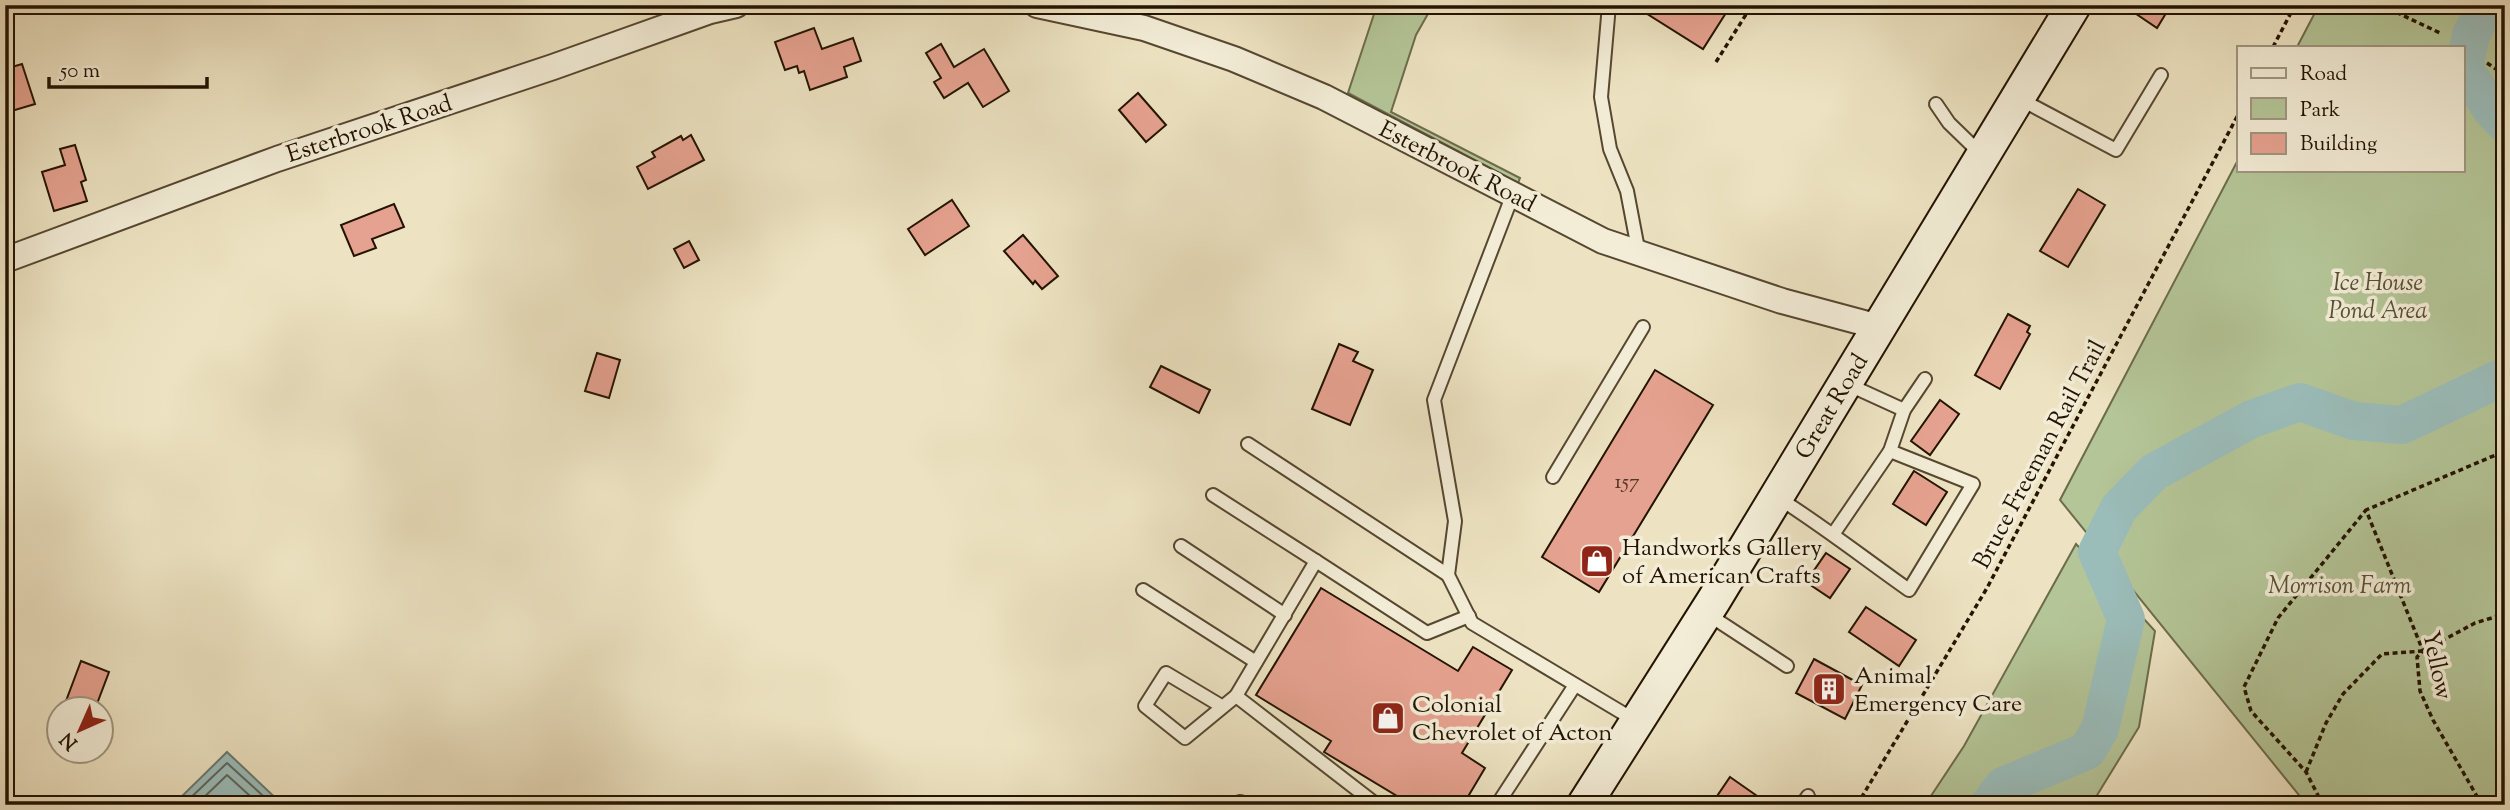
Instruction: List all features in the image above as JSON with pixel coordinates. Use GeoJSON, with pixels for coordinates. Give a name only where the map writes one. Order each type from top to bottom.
{"type":"FeatureCollection","features":[{"type":"Feature","properties":{"kind":"main road","name":"Great Road"},"geometry":{"type":"LineString","coordinates":[[1584,805],[1706,612],[2074,5]]}},
{"type":"Feature","properties":{"kind":"street","name":"Esterbrook Road"},"geometry":{"type":"LineString","coordinates":[[5,260],[277,159],[553,67],[710,10],[736,5]]}},
{"type":"Feature","properties":{"kind":"street","name":"Esterbrook Road"},"geometry":{"type":"LineString","coordinates":[[1037,5],[1144,28],[1234,59],[1324,97],[1603,241],[1782,301],[1879,327]]}},
{"type":"Feature","properties":{"kind":"lane"},"geometry":{"type":"LineString","coordinates":[[1609,5],[1601,97],[1609,149],[1627,191],[1639,254]]}},
{"type":"Feature","properties":{"kind":"lane"},"geometry":{"type":"LineString","coordinates":[[2017,98],[2116,150],[2161,75]]}},
{"type":"Feature","properties":{"kind":"lane"},"geometry":{"type":"LineString","coordinates":[[1936,104],[1949,123],[1982,155]]}},
{"type":"Feature","properties":{"kind":"lane"},"geometry":{"type":"LineString","coordinates":[[1448,575],[1455,521],[1434,400],[1513,194]]}},
{"type":"Feature","properties":{"kind":"lane"},"geometry":{"type":"LineString","coordinates":[[1553,477],[1643,327]]}},
{"type":"Feature","properties":{"kind":"lane"},"geometry":{"type":"LineString","coordinates":[[1834,533],[1890,451],[1904,410],[1926,379]]}},
{"type":"Feature","properties":{"kind":"lane"},"geometry":{"type":"LineString","coordinates":[[1844,383],[1904,410]]}},
{"type":"Feature","properties":{"kind":"lane"},"geometry":{"type":"LineString","coordinates":[[1248,444],[1448,575],[1472,623],[1636,722]]}},
{"type":"Feature","properties":{"kind":"lane"},"geometry":{"type":"LineString","coordinates":[[1776,496],[1834,533],[1850,548],[1909,590],[1973,484],[1890,451]]}},
{"type":"Feature","properties":{"kind":"lane"},"geometry":{"type":"LineString","coordinates":[[1213,495],[1427,633],[1469,617]]}},
{"type":"Feature","properties":{"kind":"lane"},"geometry":{"type":"LineString","coordinates":[[1181,546],[1285,615]]}},
{"type":"Feature","properties":{"kind":"lane"},"geometry":{"type":"LineString","coordinates":[[1223,707],[1166,673],[1144,706],[1185,738],[1223,707],[1236,696],[1317,561]]}},
{"type":"Feature","properties":{"kind":"lane"},"geometry":{"type":"LineString","coordinates":[[1143,590],[1256,662]]}},
{"type":"Feature","properties":{"kind":"lane"},"geometry":{"type":"LineString","coordinates":[[1706,612],[1787,666]]}},
{"type":"Feature","properties":{"kind":"lane"},"geometry":{"type":"LineString","coordinates":[[1497,805],[1574,685]]}},
{"type":"Feature","properties":{"kind":"lane"},"geometry":{"type":"LineString","coordinates":[[1236,696],[1377,805]]}},
{"type":"Feature","properties":{"kind":"lane"},"geometry":{"type":"LineString","coordinates":[[1237,805],[1240,802],[1250,805]]}},
{"type":"Feature","properties":{"kind":"path"},"geometry":{"type":"LineString","coordinates":[[1716,62],[1752,5]]}},
{"type":"Feature","properties":{"kind":"path"},"geometry":{"type":"LineString","coordinates":[[2274,46],[2295,5]]}},
{"type":"Feature","properties":{"kind":"path"},"geometry":{"type":"LineString","coordinates":[[2381,5],[2440,33]]}},
{"type":"Feature","properties":{"kind":"path"},"geometry":{"type":"LineString","coordinates":[[2487,63],[2505,75]]}},
{"type":"Feature","properties":{"kind":"path","name":"Bruce Freeman Rail Trail"},"geometry":{"type":"LineString","coordinates":[[1857,805],[1987,588],[2237,117]]}},
{"type":"Feature","properties":{"kind":"path"},"geometry":{"type":"LineString","coordinates":[[2323,805],[2306,772],[2251,711],[2244,687],[2278,618],[2366,510],[2505,451]]}},
{"type":"Feature","properties":{"kind":"path","name":"Yellow"},"geometry":{"type":"LineString","coordinates":[[2366,510],[2423,651],[2417,657],[2420,691],[2433,720],[2482,805]]}},
{"type":"Feature","properties":{"kind":"path"},"geometry":{"type":"LineString","coordinates":[[2306,772],[2326,723],[2343,694],[2382,654],[2423,651],[2475,623],[2505,614]]}},
{"type":"Feature","properties":{"kind":"green space"},"geometry":{"type":"Polygon","coordinates":[[[1377,5],[1433,5],[1416,35],[1391,112],[1520,178],[1518,183],[1348,93],[1377,5]]]}},
{"type":"Feature","properties":{"kind":"green space"},"geometry":{"type":"Polygon","coordinates":[[[2319,5],[2505,5],[2505,805],[2307,805],[2060,500],[2237,162],[2237,172],[2464,172],[2464,46],[2298,46],[2319,5]]]}},
{"type":"Feature","properties":{"kind":"green space"},"geometry":{"type":"Polygon","coordinates":[[[2076,544],[2155,631],[2139,727],[2091,805],[1925,805],[1964,746],[2076,544]]]}},
{"type":"Feature","properties":{"kind":"water"},"geometry":{"type":"Polygon","coordinates":[[[227,752],[283,805],[173,805],[227,752]]]}},
{"type":"Feature","properties":{"kind":"building"},"geometry":{"type":"Polygon","coordinates":[[[1633,5],[1731,5],[1703,49],[1633,5]]]}},
{"type":"Feature","properties":{"kind":"building"},"geometry":{"type":"Polygon","coordinates":[[[2123,5],[2171,5],[2157,28],[2123,5]]]}},
{"type":"Feature","properties":{"kind":"building"},"geometry":{"type":"Polygon","coordinates":[[[814,28],[822,49],[853,38],[861,61],[844,67],[847,77],[810,90],[804,71],[799,73],[797,66],[785,70],[775,42],[814,28]]]}},
{"type":"Feature","properties":{"kind":"building"},"geometry":{"type":"Polygon","coordinates":[[[941,44],[954,67],[984,49],[1009,91],[983,107],[968,83],[944,98],[934,82],[941,78],[926,53],[941,44]]]}},
{"type":"Feature","properties":{"kind":"building"},"geometry":{"type":"Polygon","coordinates":[[[22,64],[35,104],[5,113],[5,69],[22,64]]]}},
{"type":"Feature","properties":{"kind":"building"},"geometry":{"type":"Polygon","coordinates":[[[1138,93],[1166,125],[1146,142],[1119,110],[1138,93]]]}},
{"type":"Feature","properties":{"kind":"building"},"geometry":{"type":"Polygon","coordinates":[[[691,135],[704,160],[648,189],[637,167],[655,157],[652,152],[681,136],[683,140],[691,135]]]}},
{"type":"Feature","properties":{"kind":"building"},"geometry":{"type":"Polygon","coordinates":[[[75,145],[86,180],[81,182],[87,201],[54,211],[42,172],[65,165],[60,149],[75,145]]]}},
{"type":"Feature","properties":{"kind":"building"},"geometry":{"type":"Polygon","coordinates":[[[2078,189],[2105,205],[2068,267],[2040,251],[2078,189]]]}},
{"type":"Feature","properties":{"kind":"building"},"geometry":{"type":"Polygon","coordinates":[[[952,200],[969,226],[925,255],[908,229],[952,200]]]}},
{"type":"Feature","properties":{"kind":"building"},"geometry":{"type":"Polygon","coordinates":[[[394,204],[404,227],[372,239],[376,248],[354,256],[341,225],[394,204]]]}},
{"type":"Feature","properties":{"kind":"building"},"geometry":{"type":"Polygon","coordinates":[[[1023,235],[1058,276],[1042,289],[1035,281],[1033,284],[1004,251],[1023,235]]]}},
{"type":"Feature","properties":{"kind":"building"},"geometry":{"type":"Polygon","coordinates":[[[689,241],[699,260],[684,268],[674,249],[689,241]]]}},
{"type":"Feature","properties":{"kind":"building"},"geometry":{"type":"Polygon","coordinates":[[[2008,314],[2030,326],[2027,332],[2030,334],[2000,389],[1975,375],[2008,314]]]}},
{"type":"Feature","properties":{"kind":"building"},"geometry":{"type":"Polygon","coordinates":[[[1339,344],[1358,352],[1353,361],[1373,370],[1350,425],[1312,409],[1339,344]]]}},
{"type":"Feature","properties":{"kind":"building"},"geometry":{"type":"Polygon","coordinates":[[[597,353],[620,360],[609,398],[585,391],[597,353]]]}},
{"type":"Feature","properties":{"kind":"building"},"geometry":{"type":"Polygon","coordinates":[[[1161,366],[1210,390],[1199,413],[1150,387],[1161,366]]]}},
{"type":"Feature","properties":{"kind":"building"},"geometry":{"type":"Polygon","coordinates":[[[1655,370],[1713,405],[1599,592],[1542,557],[1655,370]]]}},
{"type":"Feature","properties":{"kind":"building"},"geometry":{"type":"Polygon","coordinates":[[[1940,400],[1959,414],[1930,455],[1911,441],[1940,400]]]}},
{"type":"Feature","properties":{"kind":"building"},"geometry":{"type":"Polygon","coordinates":[[[1914,471],[1947,492],[1926,525],[1893,504],[1914,471]]]}},
{"type":"Feature","properties":{"kind":"building"},"geometry":{"type":"Polygon","coordinates":[[[1826,553],[1850,569],[1830,598],[1806,582],[1826,553]]]}},
{"type":"Feature","properties":{"kind":"building","name":"Colonial Chevrolet of Acton"},"geometry":{"type":"Polygon","coordinates":[[[1321,588],[1458,671],[1473,647],[1512,670],[1462,753],[1485,768],[1463,805],[1412,805],[1324,752],[1331,741],[1256,695],[1321,588]]]}},
{"type":"Feature","properties":{"kind":"building"},"geometry":{"type":"Polygon","coordinates":[[[1866,607],[1916,640],[1899,666],[1849,632],[1866,607]]]}},
{"type":"Feature","properties":{"kind":"building","name":"Animal Emergency Care"},"geometry":{"type":"Polygon","coordinates":[[[1814,659],[1862,685],[1845,719],[1796,693],[1814,659]]]}},
{"type":"Feature","properties":{"kind":"building"},"geometry":{"type":"Polygon","coordinates":[[[81,661],[109,672],[101,694],[69,694],[81,661]]]}},
{"type":"Feature","properties":{"kind":"building"},"geometry":{"type":"Polygon","coordinates":[[[1730,777],[1770,805],[1711,805],[1730,777]]]}},
{"type":"Feature","properties":{"kind":"waterway"},"geometry":{"type":"LineString","coordinates":[[2486,5],[2471,35],[2464,68],[2491,109],[2505,124]]}},
{"type":"Feature","properties":{"kind":"waterway"},"geometry":{"type":"LineString","coordinates":[[1989,805],[2003,786],[2087,751],[2100,729],[2126,619],[2097,552],[2119,508],[2154,472],[2252,419],[2300,402],[2354,421],[2402,425],[2505,376]]}},
{"type":"Feature","properties":{"kind":"place","name":"Handworks Gallery of American Crafts"},"geometry":{"type":"Point","coordinates":[1597,561]}},
{"type":"Feature","properties":{"kind":"place","name":"Animal Emergency Care"},"geometry":{"type":"Point","coordinates":[1829,689]}},
{"type":"Feature","properties":{"kind":"place","name":"Colonial Chevrolet of Acton"},"geometry":{"type":"Point","coordinates":[1388,718]}},
{"type":"Feature","properties":{"kind":"park label","name":"Ice House Pond Area"},"geometry":{"type":"Point","coordinates":[2378,296]}},
{"type":"Feature","properties":{"kind":"park label","name":"Morrison Farm"},"geometry":{"type":"Point","coordinates":[2340,585]}}]}
